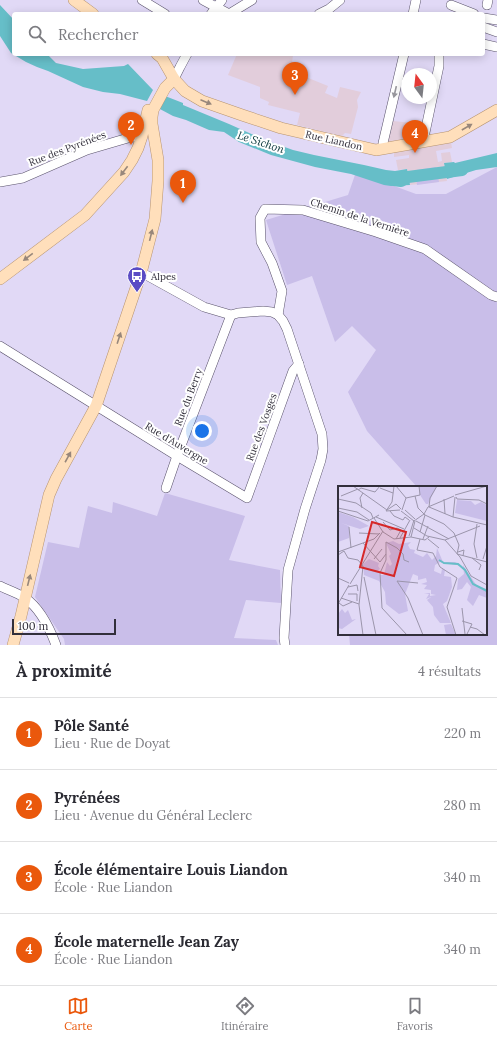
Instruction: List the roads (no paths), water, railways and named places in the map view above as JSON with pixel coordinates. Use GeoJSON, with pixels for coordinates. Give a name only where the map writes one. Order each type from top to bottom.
{"type":"FeatureCollection","features":[{"type":"Feature","properties":{"kind":"main road"},"geometry":{"type":"LineString","coordinates":[[74,0],[90,12]]}},
{"type":"Feature","properties":{"kind":"main road","name":"Rue Liandon"},"geometry":{"type":"LineString","coordinates":[[160,56],[172,76],[185,91],[202,101],[242,116],[281,128],[376,150],[450,137],[497,110]]}},
{"type":"Feature","properties":{"kind":"main road"},"geometry":{"type":"LineString","coordinates":[[0,279],[85,215],[124,172],[132,160],[151,108],[162,86],[172,76]]}},
{"type":"Feature","properties":{"kind":"main road"},"geometry":{"type":"LineString","coordinates":[[13,645],[50,495],[56,479],[96,406],[141,273],[155,219],[158,160],[151,108]]}},
{"type":"Feature","properties":{"kind":"main road"},"geometry":{"type":"LineString","coordinates":[[142,136],[156,150]]}},
{"type":"Feature","properties":{"kind":"street"},"geometry":{"type":"LineString","coordinates":[[203,0],[217,7]]}},
{"type":"Feature","properties":{"kind":"street"},"geometry":{"type":"LineString","coordinates":[[232,12],[252,0]]}},
{"type":"Feature","properties":{"kind":"street"},"geometry":{"type":"LineString","coordinates":[[323,12],[340,0]]}},
{"type":"Feature","properties":{"kind":"street"},"geometry":{"type":"LineString","coordinates":[[413,12],[416,0]]}},
{"type":"Feature","properties":{"kind":"street"},"geometry":{"type":"LineString","coordinates":[[145,1],[162,12]]}},
{"type":"Feature","properties":{"kind":"street"},"geometry":{"type":"LineString","coordinates":[[451,6],[468,12]]}},
{"type":"Feature","properties":{"kind":"street"},"geometry":{"type":"LineString","coordinates":[[485,22],[497,20]]}},
{"type":"Feature","properties":{"kind":"street"},"geometry":{"type":"LineString","coordinates":[[485,23],[497,32]]}},
{"type":"Feature","properties":{"kind":"street"},"geometry":{"type":"LineString","coordinates":[[485,44],[497,47]]}},
{"type":"Feature","properties":{"kind":"street"},"geometry":{"type":"LineString","coordinates":[[172,76],[187,56]]}},
{"type":"Feature","properties":{"kind":"street"},"geometry":{"type":"LineString","coordinates":[[384,149],[383,143],[404,56]]}},
{"type":"Feature","properties":{"kind":"street"},"geometry":{"type":"LineString","coordinates":[[423,142],[439,56]]}},
{"type":"Feature","properties":{"kind":"street","name":"Rue des Pyrénées"},"geometry":{"type":"LineString","coordinates":[[0,182],[23,178],[87,150],[128,138],[142,136]]}},
{"type":"Feature","properties":{"kind":"street","name":"Chemin de la Vernière"},"geometry":{"type":"LineString","coordinates":[[278,315],[282,291],[272,263],[262,242],[260,218],[265,209],[303,210],[376,232],[425,249],[497,297]]}},
{"type":"Feature","properties":{"kind":"street"},"geometry":{"type":"LineString","coordinates":[[141,273],[204,307],[231,315],[263,311],[272,312],[278,315],[287,329],[322,434],[323,449],[288,570],[285,645]]}},
{"type":"Feature","properties":{"kind":"street","name":"Rue du Berry"},"geometry":{"type":"LineString","coordinates":[[166,488],[231,315]]}},
{"type":"Feature","properties":{"kind":"street","name":"Rue d'Auvergne"},"geometry":{"type":"LineString","coordinates":[[0,346],[247,498]]}},
{"type":"Feature","properties":{"kind":"street","name":"Rue des Vosges"},"geometry":{"type":"LineString","coordinates":[[247,498],[293,371],[299,364]]}},
{"type":"Feature","properties":{"kind":"street"},"geometry":{"type":"LineString","coordinates":[[0,586],[25,598],[41,615],[52,634],[56,645]]}},
{"type":"Feature","properties":{"kind":"water"},"geometry":{"type":"Polygon","coordinates":[[[0,5],[12,18],[12,54],[0,36],[0,5]]]}},
{"type":"Feature","properties":{"kind":"water"},"geometry":{"type":"Polygon","coordinates":[[[16,56],[49,56],[56,63],[83,69],[124,66],[128,64],[153,90],[147,101],[120,94],[103,92],[83,87],[26,62],[16,56]]]}},
{"type":"Feature","properties":{"kind":"water"},"geometry":{"type":"Polygon","coordinates":[[[165,96],[265,140],[293,150],[386,170],[395,171],[407,169],[410,185],[384,185],[351,174],[315,167],[271,155],[239,142],[224,132],[209,130],[173,116],[158,108],[165,96]]]}},
{"type":"Feature","properties":{"kind":"water"},"geometry":{"type":"Polygon","coordinates":[[[497,153],[497,167],[476,170],[447,179],[444,163],[455,163],[497,153]]]}},
{"type":"Feature","properties":{"kind":"waterway","name":"Le Sichon"},"geometry":{"type":"LineString","coordinates":[[394,180],[401,181],[408,177],[462,170]]}},
{"type":"Feature","properties":{"kind":"place","name":"École élémentaire Louis Liandon"},"geometry":{"type":"Point","coordinates":[295,95]}},
{"type":"Feature","properties":{"kind":"place","name":"Pyrénées"},"geometry":{"type":"Point","coordinates":[131,145]}},
{"type":"Feature","properties":{"kind":"place","name":"École maternelle Jean Zay"},"geometry":{"type":"Point","coordinates":[415,153]}},
{"type":"Feature","properties":{"kind":"place","name":"Pôle Santé"},"geometry":{"type":"Point","coordinates":[183,203]}},
{"type":"Feature","properties":{"kind":"place","name":"Alpes"},"geometry":{"type":"Point","coordinates":[137,293]}}]}
